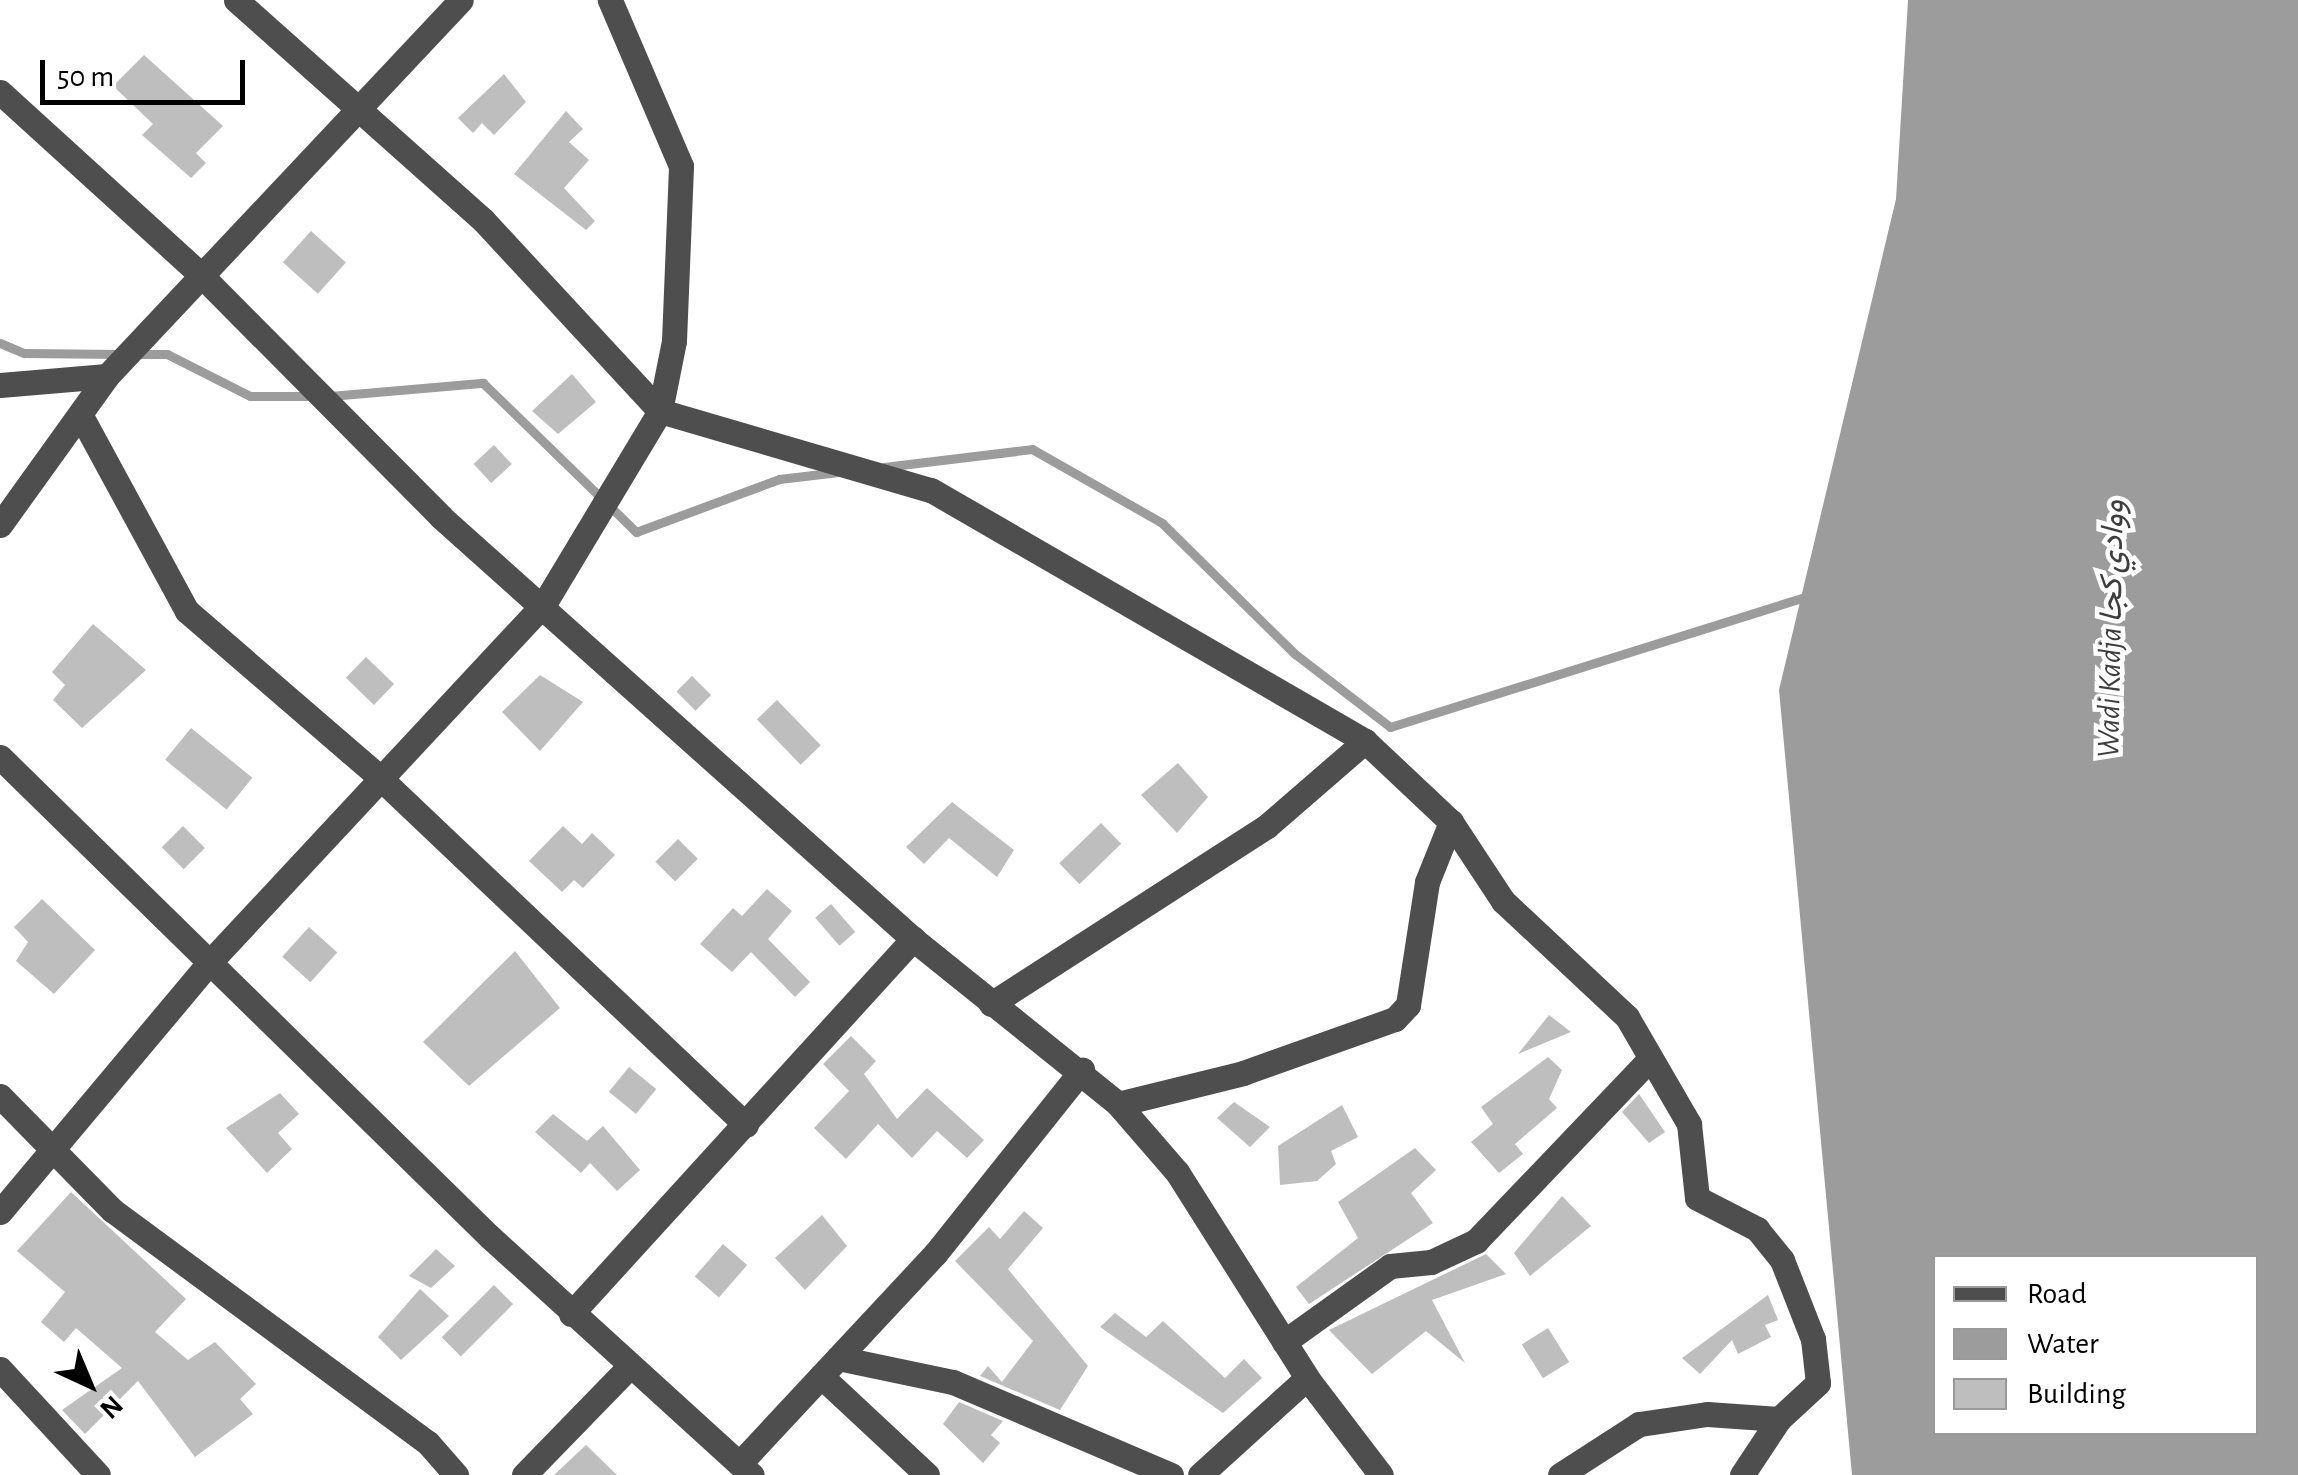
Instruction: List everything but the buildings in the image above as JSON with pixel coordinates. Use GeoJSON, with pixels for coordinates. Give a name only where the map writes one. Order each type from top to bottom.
{"type":"FeatureCollection","features":[{"type":"Feature","properties":{"kind":"street"},"geometry":{"type":"LineString","coordinates":[[236,0],[483,220],[660,411],[931,490],[1365,741],[1451,822],[1503,901],[1627,1016],[1648,1061],[1689,1124],[1697,1198],[1771,1243],[1813,1339],[1818,1384],[1779,1420],[1742,1475]]}},
{"type":"Feature","properties":{"kind":"street"},"geometry":{"type":"LineString","coordinates":[[0,524],[107,376],[461,0]]}},
{"type":"Feature","properties":{"kind":"street"},"geometry":{"type":"LineString","coordinates":[[0,1212],[48,1148],[208,964],[378,776],[544,604],[660,411],[674,340],[681,166],[610,0]]}},
{"type":"Feature","properties":{"kind":"street"},"geometry":{"type":"LineString","coordinates":[[0,92],[200,274],[440,516],[544,604],[913,938],[991,1004],[1082,1070],[1118,1104],[1177,1172],[1307,1378],[1381,1475]]}},
{"type":"Feature","properties":{"kind":"street"},"geometry":{"type":"LineString","coordinates":[[0,385],[107,376]]}},
{"type":"Feature","properties":{"kind":"street"},"geometry":{"type":"LineString","coordinates":[[81,416],[187,611],[378,776],[746,1125]]}},
{"type":"Feature","properties":{"kind":"street"},"geometry":{"type":"LineString","coordinates":[[991,1004],[1267,826],[1365,741]]}},
{"type":"Feature","properties":{"kind":"street"},"geometry":{"type":"LineString","coordinates":[[0,757],[571,1314],[746,1469],[830,1367],[1034,1140],[1082,1070]]}},
{"type":"Feature","properties":{"kind":"street"},"geometry":{"type":"LineString","coordinates":[[1118,1104],[1395,1019],[1408,1005],[1424,896],[1451,822]]}},
{"type":"Feature","properties":{"kind":"street"},"geometry":{"type":"LineString","coordinates":[[571,1314],[913,938]]}},
{"type":"Feature","properties":{"kind":"street"},"geometry":{"type":"LineString","coordinates":[[1284,1342],[1390,1266],[1431,1262],[1476,1241],[1648,1061]]}},
{"type":"Feature","properties":{"kind":"street"},"geometry":{"type":"LineString","coordinates":[[0,1096],[112,1210],[428,1443],[456,1475]]}},
{"type":"Feature","properties":{"kind":"street"},"geometry":{"type":"LineString","coordinates":[[524,1475],[630,1366]]}},
{"type":"Feature","properties":{"kind":"street"},"geometry":{"type":"LineString","coordinates":[[830,1367],[926,1475]]}},
{"type":"Feature","properties":{"kind":"street"},"geometry":{"type":"LineString","coordinates":[[830,1367],[953,1382],[1172,1475]]}},
{"type":"Feature","properties":{"kind":"street"},"geometry":{"type":"LineString","coordinates":[[0,1369],[98,1475]]}},
{"type":"Feature","properties":{"kind":"street"},"geometry":{"type":"LineString","coordinates":[[1200,1475],[1307,1378]]}},
{"type":"Feature","properties":{"kind":"street"},"geometry":{"type":"LineString","coordinates":[[1560,1475],[1611,1438],[1663,1417],[1779,1420]]}},
{"type":"Feature","properties":{"kind":"water","name":"Wadi Kadja ووادي كجا"},"geometry":{"type":"Polygon","coordinates":[[[1908,0],[2298,0],[2298,1475],[1852,1475],[1779,690],[1896,199],[1908,0]]]}},
{"type":"Feature","properties":{"kind":"waterway"},"geometry":{"type":"LineString","coordinates":[[0,343],[24,353],[120,354]]}},
{"type":"Feature","properties":{"kind":"waterway"},"geometry":{"type":"LineString","coordinates":[[136,354],[167,354],[250,396],[315,396]]}},
{"type":"Feature","properties":{"kind":"waterway"},"geometry":{"type":"LineString","coordinates":[[330,396],[483,383],[636,532],[779,479],[839,472]]}},
{"type":"Feature","properties":{"kind":"waterway"},"geometry":{"type":"LineString","coordinates":[[884,467],[1032,449],[1162,523],[1295,654],[1390,727],[1809,596]]}}]}
